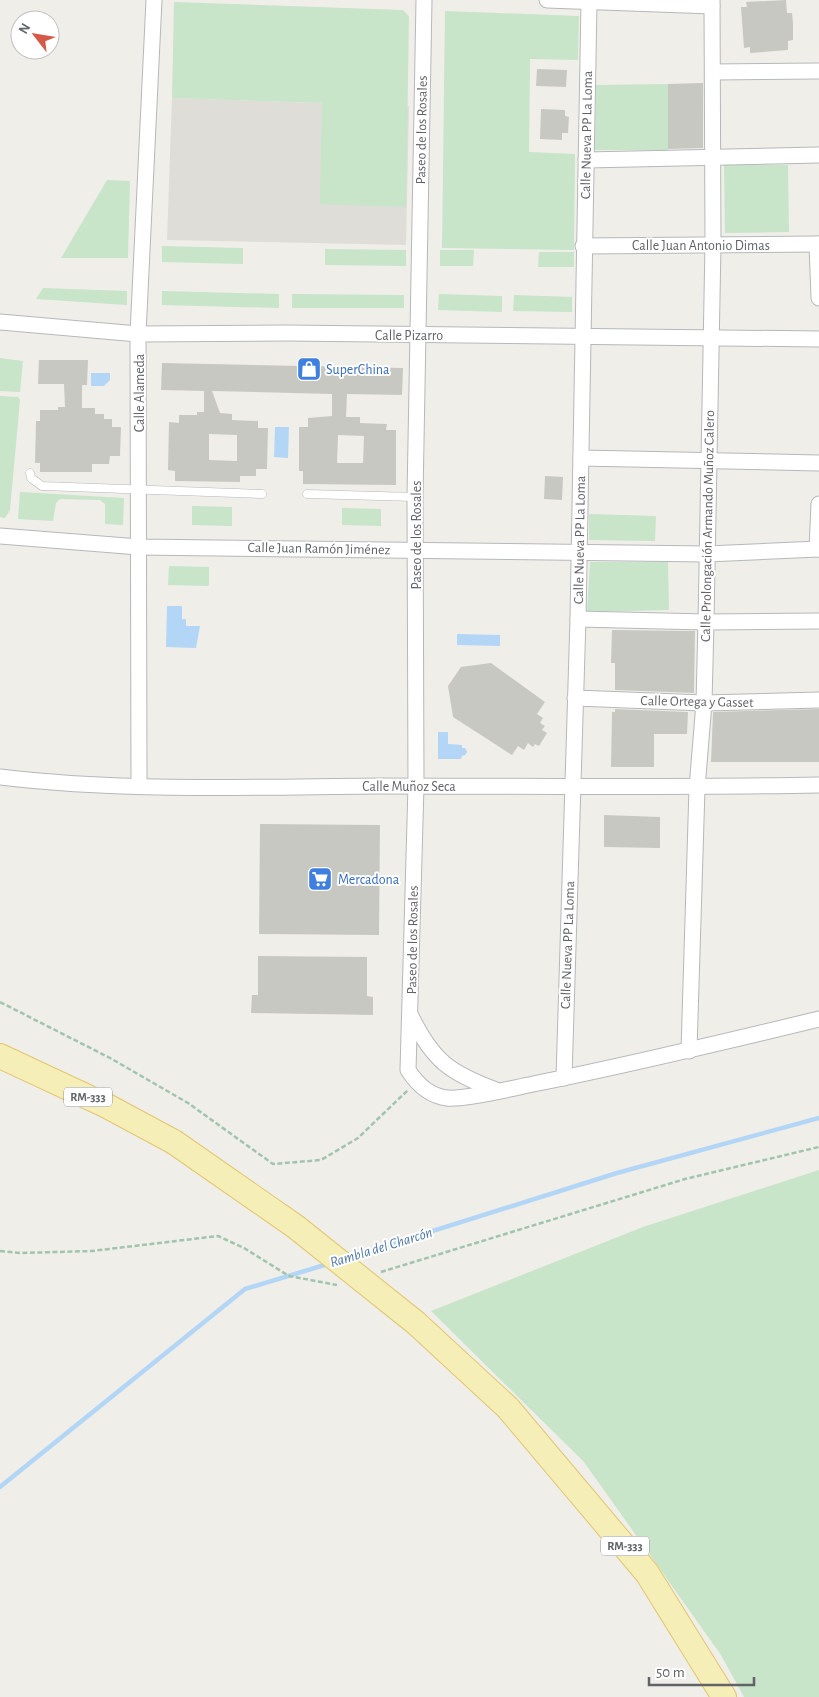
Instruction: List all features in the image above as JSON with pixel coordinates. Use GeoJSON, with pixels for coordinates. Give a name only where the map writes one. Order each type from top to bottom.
{"type":"FeatureCollection","features":[{"type":"Feature","properties":{"kind":"main road","name":"RM-333"},"geometry":{"type":"LineString","coordinates":[[0,1056],[107,1106],[174,1142],[296,1227],[416,1323],[508,1408],[647,1573],[724,1697]]}},
{"type":"Feature","properties":{"kind":"street","name":"Calle Alameda"},"geometry":{"type":"LineString","coordinates":[[139,786],[138,334],[154,0]]}},
{"type":"Feature","properties":{"kind":"street","name":"Paseo de los Rosales"},"geometry":{"type":"LineString","coordinates":[[412,1076],[411,1016],[416,786],[416,496],[424,0]]}},
{"type":"Feature","properties":{"kind":"street"},"geometry":{"type":"LineString","coordinates":[[547,0],[712,3]]}},
{"type":"Feature","properties":{"kind":"street","name":"Calle Nueva PP La Loma"},"geometry":{"type":"LineString","coordinates":[[564,1078],[571,787],[578,619],[584,337],[583,246],[589,2]]}},
{"type":"Feature","properties":{"kind":"street","name":"Calle Prolongación Armando Muñoz Calero"},"geometry":{"type":"LineString","coordinates":[[689,1051],[697,788],[704,703],[706,622],[712,244],[712,3]]}},
{"type":"Feature","properties":{"kind":"street"},"geometry":{"type":"LineString","coordinates":[[713,72],[819,71]]}},
{"type":"Feature","properties":{"kind":"street"},"geometry":{"type":"LineString","coordinates":[[586,160],[819,155]]}},
{"type":"Feature","properties":{"kind":"street"},"geometry":{"type":"LineString","coordinates":[[818,244],[819,298]]}},
{"type":"Feature","properties":{"kind":"street","name":"Calle Juan Antonio Dimas"},"geometry":{"type":"LineString","coordinates":[[583,246],[818,244]]}},
{"type":"Feature","properties":{"kind":"street","name":"Calle Pizarro"},"geometry":{"type":"LineString","coordinates":[[0,322],[138,334],[819,339]]}},
{"type":"Feature","properties":{"kind":"street"},"geometry":{"type":"LineString","coordinates":[[581,458],[819,463]]}},
{"type":"Feature","properties":{"kind":"street"},"geometry":{"type":"LineString","coordinates":[[818,549],[819,504]]}},
{"type":"Feature","properties":{"kind":"street","name":"Calle Juan Ramón Jiménez"},"geometry":{"type":"LineString","coordinates":[[0,536],[139,547],[707,554],[818,549]]}},
{"type":"Feature","properties":{"kind":"street"},"geometry":{"type":"LineString","coordinates":[[578,619],[706,622],[819,620]]}},
{"type":"Feature","properties":{"kind":"street","name":"Calle Ortega y Gasset"},"geometry":{"type":"LineString","coordinates":[[575,698],[704,703],[819,700]]}},
{"type":"Feature","properties":{"kind":"street","name":"Calle Muñoz Seca"},"geometry":{"type":"LineString","coordinates":[[0,777],[139,786],[697,788],[819,785]]}},
{"type":"Feature","properties":{"kind":"street"},"geometry":{"type":"LineString","coordinates":[[411,1016],[422,1037],[446,1067],[463,1077],[497,1091]]}},
{"type":"Feature","properties":{"kind":"street"},"geometry":{"type":"LineString","coordinates":[[412,1076],[430,1091],[450,1098],[564,1078],[689,1051],[819,1019]]}},
{"type":"Feature","properties":{"kind":"lane"},"geometry":{"type":"LineString","coordinates":[[30,473],[31,478],[42,486],[262,494]]}},
{"type":"Feature","properties":{"kind":"lane"},"geometry":{"type":"LineString","coordinates":[[307,494],[416,496]]}},
{"type":"Feature","properties":{"kind":"path"},"geometry":{"type":"LineString","coordinates":[[0,1002],[110,1058],[188,1103],[273,1164],[321,1160],[358,1138],[412,1076]]}},
{"type":"Feature","properties":{"kind":"path"},"geometry":{"type":"LineString","coordinates":[[373,1274],[685,1179],[819,1147]]}},
{"type":"Feature","properties":{"kind":"path"},"geometry":{"type":"LineString","coordinates":[[0,1251],[20,1253],[92,1251],[218,1236],[244,1248],[289,1276],[335,1285],[344,1282]]}},
{"type":"Feature","properties":{"kind":"shaded area"},"geometry":{"type":"Polygon","coordinates":[[[172,98],[409,106],[406,245],[167,240],[172,98]]]}},
{"type":"Feature","properties":{"kind":"green space"},"geometry":{"type":"Polygon","coordinates":[[[174,2],[403,10],[409,16],[406,207],[320,204],[322,103],[172,98],[174,2]]]}},
{"type":"Feature","properties":{"kind":"green space"},"geometry":{"type":"Polygon","coordinates":[[[445,11],[579,16],[578,60],[530,59],[529,152],[575,154],[574,250],[442,248],[445,11]]]}},
{"type":"Feature","properties":{"kind":"green space"},"geometry":{"type":"Polygon","coordinates":[[[668,84],[668,150],[595,150],[596,85],[668,84]]]}},
{"type":"Feature","properties":{"kind":"green space"},"geometry":{"type":"Polygon","coordinates":[[[724,165],[788,165],[789,232],[725,233],[724,165]]]}},
{"type":"Feature","properties":{"kind":"green space"},"geometry":{"type":"Polygon","coordinates":[[[107,180],[130,181],[128,258],[61,258],[107,180]]]}},
{"type":"Feature","properties":{"kind":"green space"},"geometry":{"type":"Polygon","coordinates":[[[162,246],[243,248],[243,264],[162,262],[162,246]]]}},
{"type":"Feature","properties":{"kind":"green space"},"geometry":{"type":"Polygon","coordinates":[[[325,249],[406,250],[406,266],[325,265],[325,249]]]}},
{"type":"Feature","properties":{"kind":"green space"},"geometry":{"type":"Polygon","coordinates":[[[440,250],[474,250],[473,266],[440,266],[440,250]]]}},
{"type":"Feature","properties":{"kind":"green space"},"geometry":{"type":"Polygon","coordinates":[[[539,252],[574,252],[574,267],[538,267],[539,252]]]}},
{"type":"Feature","properties":{"kind":"green space"},"geometry":{"type":"Polygon","coordinates":[[[43,288],[127,291],[127,305],[36,299],[43,288]]]}},
{"type":"Feature","properties":{"kind":"green space"},"geometry":{"type":"Polygon","coordinates":[[[162,291],[279,294],[279,308],[162,305],[162,291]]]}},
{"type":"Feature","properties":{"kind":"green space"},"geometry":{"type":"Polygon","coordinates":[[[292,294],[404,295],[404,308],[292,308],[292,294]]]}},
{"type":"Feature","properties":{"kind":"green space"},"geometry":{"type":"Polygon","coordinates":[[[439,294],[502,296],[502,312],[438,310],[439,294]]]}},
{"type":"Feature","properties":{"kind":"green space"},"geometry":{"type":"Polygon","coordinates":[[[514,295],[572,297],[572,312],[513,311],[514,295]]]}},
{"type":"Feature","properties":{"kind":"green space"},"geometry":{"type":"Polygon","coordinates":[[[0,358],[23,361],[20,392],[0,391],[0,358]]]}},
{"type":"Feature","properties":{"kind":"green space"},"geometry":{"type":"Polygon","coordinates":[[[0,396],[18,397],[20,400],[10,510],[5,518],[0,517],[0,396]]]}},
{"type":"Feature","properties":{"kind":"green space"},"geometry":{"type":"Polygon","coordinates":[[[20,492],[124,498],[123,525],[105,524],[105,504],[100,500],[60,499],[56,503],[53,521],[18,519],[20,492]]]}},
{"type":"Feature","properties":{"kind":"green space"},"geometry":{"type":"Polygon","coordinates":[[[192,506],[232,507],[232,526],[192,525],[192,506]]]}},
{"type":"Feature","properties":{"kind":"green space"},"geometry":{"type":"Polygon","coordinates":[[[342,508],[381,509],[381,526],[342,525],[342,508]]]}},
{"type":"Feature","properties":{"kind":"green space"},"geometry":{"type":"Polygon","coordinates":[[[589,514],[656,516],[655,541],[589,540],[589,514]]]}},
{"type":"Feature","properties":{"kind":"green space"},"geometry":{"type":"Polygon","coordinates":[[[590,562],[668,562],[669,610],[587,612],[590,562]]]}},
{"type":"Feature","properties":{"kind":"green space"},"geometry":{"type":"Polygon","coordinates":[[[169,566],[209,567],[209,586],[168,585],[169,566]]]}},
{"type":"Feature","properties":{"kind":"green space"},"geometry":{"type":"Polygon","coordinates":[[[819,1170],[819,1697],[744,1697],[721,1655],[584,1462],[431,1311],[643,1227],[819,1170]]]}},
{"type":"Feature","properties":{"kind":"water"},"geometry":{"type":"Polygon","coordinates":[[[91,373],[110,373],[110,380],[104,386],[91,386],[91,373]]]}},
{"type":"Feature","properties":{"kind":"water"},"geometry":{"type":"Polygon","coordinates":[[[275,427],[289,427],[288,458],[274,457],[275,427]]]}},
{"type":"Feature","properties":{"kind":"water"},"geometry":{"type":"Polygon","coordinates":[[[167,606],[182,606],[182,619],[186,619],[186,626],[200,626],[196,648],[166,647],[167,606]]]}},
{"type":"Feature","properties":{"kind":"water"},"geometry":{"type":"Polygon","coordinates":[[[457,634],[500,635],[500,646],[457,645],[457,634]]]}},
{"type":"Feature","properties":{"kind":"water"},"geometry":{"type":"Polygon","coordinates":[[[438,732],[448,732],[448,744],[462,745],[462,748],[465,748],[467,752],[461,759],[438,759],[438,732]]]}},
{"type":"Feature","properties":{"kind":"building"},"geometry":{"type":"Polygon","coordinates":[[[786,0],[787,13],[792,13],[793,23],[793,40],[788,41],[788,50],[750,53],[750,47],[744,48],[741,7],[747,7],[746,2],[786,0]]]}},
{"type":"Feature","properties":{"kind":"building"},"geometry":{"type":"Polygon","coordinates":[[[537,69],[567,70],[566,87],[536,86],[537,69]]]}},
{"type":"Feature","properties":{"kind":"building"},"geometry":{"type":"Polygon","coordinates":[[[703,83],[703,148],[668,149],[668,84],[703,83]]]}},
{"type":"Feature","properties":{"kind":"building"},"geometry":{"type":"Polygon","coordinates":[[[541,109],[565,110],[565,116],[569,117],[568,133],[562,133],[562,140],[540,139],[541,109]]]}},
{"type":"Feature","properties":{"kind":"building"},"geometry":{"type":"Polygon","coordinates":[[[39,360],[88,360],[87,385],[82,385],[82,408],[95,408],[95,414],[104,414],[104,419],[112,419],[112,427],[121,427],[120,456],[110,456],[109,464],[92,464],[92,472],[40,472],[40,463],[35,463],[36,421],[40,421],[40,410],[58,410],[58,407],[65,407],[64,384],[38,384],[39,360]]]}},
{"type":"Feature","properties":{"kind":"building"},"geometry":{"type":"Polygon","coordinates":[[[162,363],[403,368],[402,395],[347,394],[346,417],[360,417],[360,423],[387,424],[386,430],[396,430],[396,485],[303,484],[303,471],[299,471],[299,427],[308,427],[308,418],[332,416],[332,394],[212,391],[220,413],[232,414],[232,420],[258,421],[258,428],[268,428],[267,469],[256,469],[256,476],[240,476],[240,482],[175,481],[175,471],[168,470],[169,422],[179,423],[179,415],[197,415],[197,412],[204,412],[204,391],[161,390],[162,363]],[[209,434],[209,460],[237,461],[237,435],[209,434]],[[338,435],[337,463],[363,463],[364,436],[338,435]]]}},
{"type":"Feature","properties":{"kind":"building"},"geometry":{"type":"Polygon","coordinates":[[[545,476],[563,477],[562,500],[544,499],[545,476]]]}},
{"type":"Feature","properties":{"kind":"building"},"geometry":{"type":"Polygon","coordinates":[[[612,630],[695,631],[694,693],[615,690],[615,663],[611,663],[612,630]]]}},
{"type":"Feature","properties":{"kind":"building"},"geometry":{"type":"Polygon","coordinates":[[[491,663],[545,702],[537,714],[543,718],[540,723],[545,726],[542,730],[547,733],[539,746],[535,744],[533,747],[528,743],[524,750],[518,746],[512,755],[453,717],[448,686],[461,667],[491,663]]]}},
{"type":"Feature","properties":{"kind":"building"},"geometry":{"type":"Polygon","coordinates":[[[615,709],[688,712],[687,734],[654,734],[654,767],[611,767],[612,712],[615,712],[615,709]]]}},
{"type":"Feature","properties":{"kind":"building"},"geometry":{"type":"Polygon","coordinates":[[[819,709],[819,762],[711,762],[713,712],[819,709]]]}},
{"type":"Feature","properties":{"kind":"building"},"geometry":{"type":"Polygon","coordinates":[[[604,815],[660,817],[660,848],[604,847],[604,815]]]}},
{"type":"Feature","properties":{"kind":"building","name":"Mercadona"},"geometry":{"type":"Polygon","coordinates":[[[260,824],[380,825],[379,935],[259,934],[260,824]]]}},
{"type":"Feature","properties":{"kind":"building"},"geometry":{"type":"Polygon","coordinates":[[[258,956],[367,957],[367,996],[373,997],[373,1015],[251,1013],[252,995],[258,995],[258,956]]]}},
{"type":"Feature","properties":{"kind":"waterway","name":"Rambla del Charcón"},"geometry":{"type":"LineString","coordinates":[[347,1258],[617,1173],[819,1118]]}},
{"type":"Feature","properties":{"kind":"waterway","name":"Rambla del Charcón"},"geometry":{"type":"LineString","coordinates":[[0,1487],[245,1289],[328,1264]]}},
{"type":"Feature","properties":{"kind":"place","name":"SuperChina"},"geometry":{"type":"Point","coordinates":[309,369]}},
{"type":"Feature","properties":{"kind":"place","name":"Mercadona"},"geometry":{"type":"Point","coordinates":[320,879]}}]}
